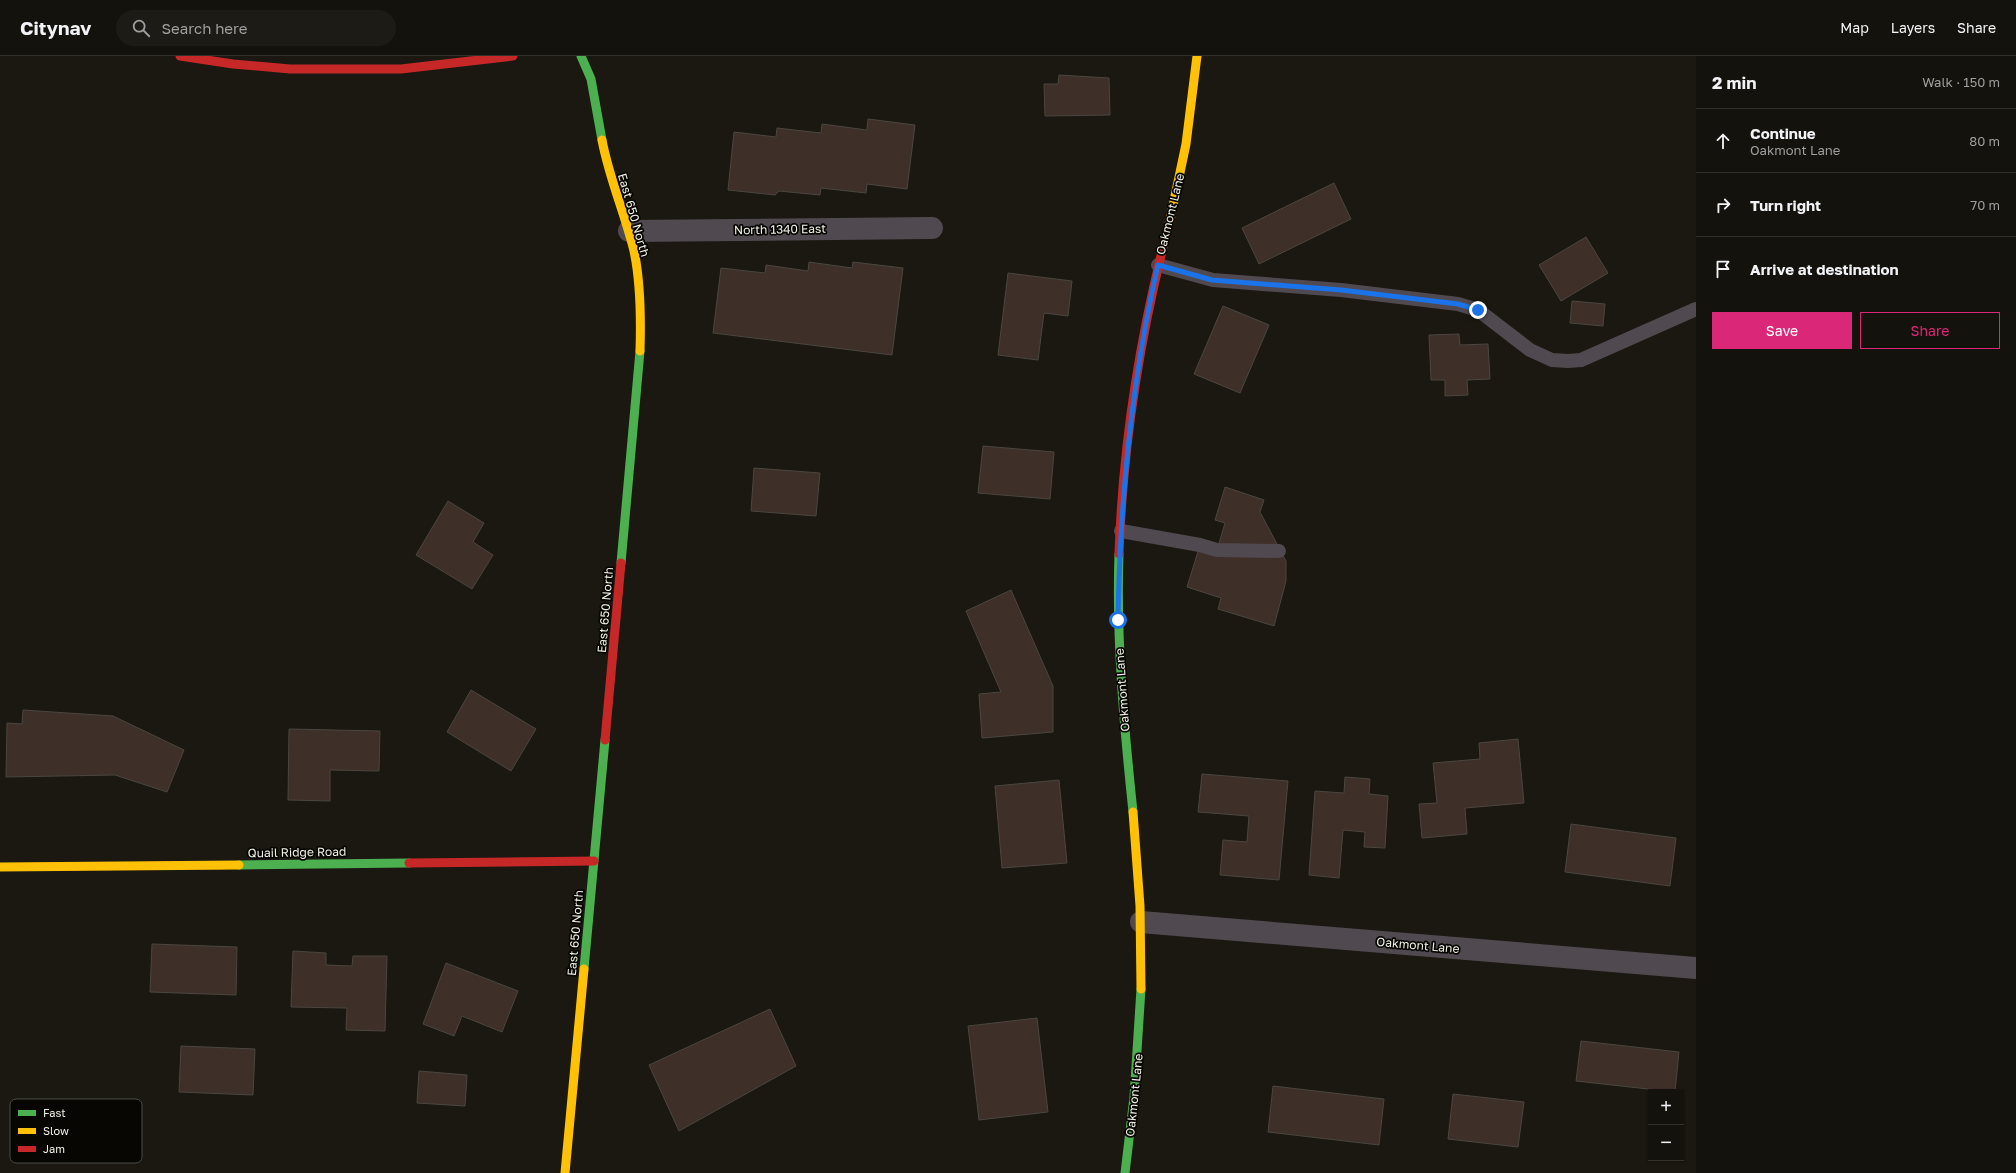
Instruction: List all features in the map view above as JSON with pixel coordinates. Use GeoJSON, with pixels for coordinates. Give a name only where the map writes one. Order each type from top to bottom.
{"type":"FeatureCollection","features":[{"type":"Feature","properties":{"kind":"street"},"geometry":{"type":"LineString","coordinates":[[180,56],[233,64],[290,68],[393,69],[513,56]]}},
{"type":"Feature","properties":{"kind":"street","name":"East 650 North"},"geometry":{"type":"LineString","coordinates":[[565,1173],[639,362],[641,326],[640,288],[629,231],[605,157],[591,79],[581,56]]}},
{"type":"Feature","properties":{"kind":"street","name":"Oakmont Lane"},"geometry":{"type":"LineString","coordinates":[[1125,1173],[1138,1059],[1141,996],[1141,922],[1134,809],[1120,683],[1118,620],[1124,475],[1140,350],[1158,265],[1176,197],[1186,148],[1197,56]]}},
{"type":"Feature","properties":{"kind":"street","name":"North 1340 East"},"geometry":{"type":"LineString","coordinates":[[629,231],[932,228]]}},
{"type":"Feature","properties":{"kind":"street","name":"Quail Ridge Road"},"geometry":{"type":"LineString","coordinates":[[0,867],[594,861]]}},
{"type":"Feature","properties":{"kind":"street","name":"Oakmont Lane"},"geometry":{"type":"LineString","coordinates":[[1141,922],[1696,968]]}},
{"type":"Feature","properties":{"kind":"lane"},"geometry":{"type":"LineString","coordinates":[[1158,265],[1212,280],[1341,290],[1458,304],[1478,310],[1530,350],[1552,360],[1568,362],[1581,360],[1696,309]]}},
{"type":"Feature","properties":{"kind":"lane"},"geometry":{"type":"LineString","coordinates":[[1121,531],[1200,545],[1217,550],[1279,552]]}},
{"type":"Feature","properties":{"kind":"building"},"geometry":{"type":"Polygon","coordinates":[[[1059,75],[1109,78],[1110,115],[1045,116],[1044,84],[1058,84],[1059,75]]]}},
{"type":"Feature","properties":{"kind":"building"},"geometry":{"type":"Polygon","coordinates":[[[868,119],[915,125],[907,189],[867,184],[866,193],[821,188],[820,195],[779,191],[775,195],[728,190],[734,132],[776,137],[777,128],[821,133],[822,124],[867,130],[868,119]]]}},
{"type":"Feature","properties":{"kind":"building"},"geometry":{"type":"Polygon","coordinates":[[[1334,183],[1351,219],[1259,264],[1242,228],[1334,183]]]}},
{"type":"Feature","properties":{"kind":"building"},"geometry":{"type":"Polygon","coordinates":[[[1586,237],[1608,273],[1561,301],[1539,265],[1586,237]]]}},
{"type":"Feature","properties":{"kind":"building"},"geometry":{"type":"Polygon","coordinates":[[[809,262],[852,268],[853,262],[903,268],[892,355],[713,333],[721,268],[765,273],[766,265],[808,271],[809,262]]]}},
{"type":"Feature","properties":{"kind":"building"},"geometry":{"type":"Polygon","coordinates":[[[1008,273],[1072,281],[1068,316],[1044,313],[1038,360],[998,355],[1008,273]]]}},
{"type":"Feature","properties":{"kind":"building"},"geometry":{"type":"Polygon","coordinates":[[[1572,301],[1605,304],[1603,326],[1570,323],[1572,301]]]}},
{"type":"Feature","properties":{"kind":"building"},"geometry":{"type":"Polygon","coordinates":[[[1223,306],[1269,325],[1240,393],[1194,374],[1223,306]]]}},
{"type":"Feature","properties":{"kind":"building"},"geometry":{"type":"Polygon","coordinates":[[[1459,334],[1460,345],[1488,344],[1490,379],[1467,380],[1468,395],[1445,396],[1445,380],[1431,380],[1429,335],[1459,334]]]}},
{"type":"Feature","properties":{"kind":"building"},"geometry":{"type":"Polygon","coordinates":[[[983,446],[1054,452],[1050,499],[978,493],[983,446]]]}},
{"type":"Feature","properties":{"kind":"building"},"geometry":{"type":"Polygon","coordinates":[[[754,468],[820,473],[816,516],[751,511],[754,468]]]}},
{"type":"Feature","properties":{"kind":"building"},"geometry":{"type":"Polygon","coordinates":[[[1225,487],[1264,500],[1260,512],[1286,561],[1286,581],[1274,626],[1218,609],[1221,598],[1187,587],[1200,545],[1217,550],[1225,523],[1215,520],[1225,487]]]}},
{"type":"Feature","properties":{"kind":"building"},"geometry":{"type":"Polygon","coordinates":[[[448,501],[484,523],[473,542],[493,555],[472,589],[416,555],[448,501]]]}},
{"type":"Feature","properties":{"kind":"building"},"geometry":{"type":"Polygon","coordinates":[[[1011,590],[1053,686],[1053,732],[982,738],[979,694],[1001,692],[966,611],[1011,590]]]}},
{"type":"Feature","properties":{"kind":"building"},"geometry":{"type":"Polygon","coordinates":[[[471,690],[536,729],[511,771],[447,732],[471,690]]]}},
{"type":"Feature","properties":{"kind":"building"},"geometry":{"type":"Polygon","coordinates":[[[23,710],[113,716],[184,750],[167,792],[115,775],[6,777],[7,723],[22,724],[23,710]]]}},
{"type":"Feature","properties":{"kind":"building"},"geometry":{"type":"Polygon","coordinates":[[[289,729],[380,731],[379,771],[330,770],[330,801],[288,800],[289,729]]]}},
{"type":"Feature","properties":{"kind":"building"},"geometry":{"type":"Polygon","coordinates":[[[1518,739],[1524,803],[1465,808],[1467,834],[1422,838],[1419,804],[1437,803],[1433,763],[1480,759],[1479,743],[1518,739]]]}},
{"type":"Feature","properties":{"kind":"building"},"geometry":{"type":"Polygon","coordinates":[[[1202,774],[1288,781],[1279,880],[1220,875],[1223,840],[1247,842],[1249,816],[1198,812],[1202,774]]]}},
{"type":"Feature","properties":{"kind":"building"},"geometry":{"type":"Polygon","coordinates":[[[1345,777],[1370,779],[1369,794],[1388,796],[1385,848],[1364,847],[1365,832],[1343,830],[1339,878],[1309,875],[1315,791],[1344,793],[1345,777]]]}},
{"type":"Feature","properties":{"kind":"building"},"geometry":{"type":"Polygon","coordinates":[[[1059,780],[1067,863],[1002,868],[995,786],[1059,780]]]}},
{"type":"Feature","properties":{"kind":"building"},"geometry":{"type":"Polygon","coordinates":[[[1571,824],[1676,838],[1670,886],[1565,872],[1571,824]]]}},
{"type":"Feature","properties":{"kind":"building"},"geometry":{"type":"Polygon","coordinates":[[[152,944],[237,947],[236,995],[150,992],[152,944]]]}},
{"type":"Feature","properties":{"kind":"building"},"geometry":{"type":"Polygon","coordinates":[[[293,951],[326,953],[326,965],[352,966],[353,956],[387,956],[385,1031],[346,1030],[347,1008],[291,1007],[293,951]]]}},
{"type":"Feature","properties":{"kind":"building"},"geometry":{"type":"Polygon","coordinates":[[[446,963],[518,991],[502,1032],[462,1016],[454,1036],[423,1024],[446,963]]]}},
{"type":"Feature","properties":{"kind":"building"},"geometry":{"type":"Polygon","coordinates":[[[770,1009],[796,1066],[679,1131],[649,1065],[770,1009]]]}},
{"type":"Feature","properties":{"kind":"building"},"geometry":{"type":"Polygon","coordinates":[[[1037,1018],[1048,1112],[979,1120],[968,1026],[1037,1018]]]}},
{"type":"Feature","properties":{"kind":"building"},"geometry":{"type":"Polygon","coordinates":[[[1581,1041],[1679,1052],[1675,1089],[1648,1089],[1576,1081],[1581,1041]]]}},
{"type":"Feature","properties":{"kind":"building"},"geometry":{"type":"Polygon","coordinates":[[[181,1046],[255,1049],[253,1095],[179,1092],[181,1046]]]}},
{"type":"Feature","properties":{"kind":"building"},"geometry":{"type":"Polygon","coordinates":[[[419,1071],[467,1075],[465,1106],[417,1103],[419,1071]]]}},
{"type":"Feature","properties":{"kind":"building"},"geometry":{"type":"Polygon","coordinates":[[[1273,1086],[1384,1099],[1379,1145],[1268,1132],[1273,1086]]]}},
{"type":"Feature","properties":{"kind":"building"},"geometry":{"type":"Polygon","coordinates":[[[1453,1094],[1524,1102],[1518,1147],[1448,1139],[1453,1094]]]}},
{"type":"Feature","properties":{"kind":"traffic: fast"},"geometry":{"type":"LineString","coordinates":[[581,56],[591,79],[602,140]]}},
{"type":"Feature","properties":{"kind":"traffic: fast"},"geometry":{"type":"LineString","coordinates":[[621,563],[640,351]]}},
{"type":"Feature","properties":{"kind":"traffic: fast"},"geometry":{"type":"LineString","coordinates":[[1119,554],[1118,586],[1120,651],[1133,812]]}},
{"type":"Feature","properties":{"kind":"traffic: fast"},"geometry":{"type":"LineString","coordinates":[[584,969],[605,740]]}},
{"type":"Feature","properties":{"kind":"traffic: fast"},"geometry":{"type":"LineString","coordinates":[[239,865],[409,863]]}},
{"type":"Feature","properties":{"kind":"traffic: fast"},"geometry":{"type":"LineString","coordinates":[[1125,1173],[1134,1097],[1141,989]]}},
{"type":"Feature","properties":{"kind":"traffic: slow"},"geometry":{"type":"LineString","coordinates":[[1170,220],[1186,144],[1197,56]]}},
{"type":"Feature","properties":{"kind":"traffic: slow"},"geometry":{"type":"LineString","coordinates":[[602,140],[634,251],[640,301],[640,351]]}},
{"type":"Feature","properties":{"kind":"traffic: slow"},"geometry":{"type":"LineString","coordinates":[[1133,812],[1140,906],[1141,989]]}},
{"type":"Feature","properties":{"kind":"traffic: slow"},"geometry":{"type":"LineString","coordinates":[[0,867],[239,865]]}},
{"type":"Feature","properties":{"kind":"traffic: slow"},"geometry":{"type":"LineString","coordinates":[[565,1173],[584,969]]}},
{"type":"Feature","properties":{"kind":"traffic: jam"},"geometry":{"type":"LineString","coordinates":[[180,56],[233,64],[290,69],[401,69],[513,56]]}},
{"type":"Feature","properties":{"kind":"traffic: jam"},"geometry":{"type":"LineString","coordinates":[[1119,554],[1125,469],[1135,386],[1150,302],[1170,220]]}},
{"type":"Feature","properties":{"kind":"traffic: jam"},"geometry":{"type":"LineString","coordinates":[[605,740],[621,563]]}},
{"type":"Feature","properties":{"kind":"traffic: jam"},"geometry":{"type":"LineString","coordinates":[[409,863],[594,861]]}},
{"type":"Feature","properties":{"kind":"route"},"geometry":{"type":"LineString","coordinates":[[1118,620],[1119,548],[1124,475],[1140,350],[1150,296],[1158,265],[1212,280],[1341,290],[1458,304],[1478,310]]}}]}
